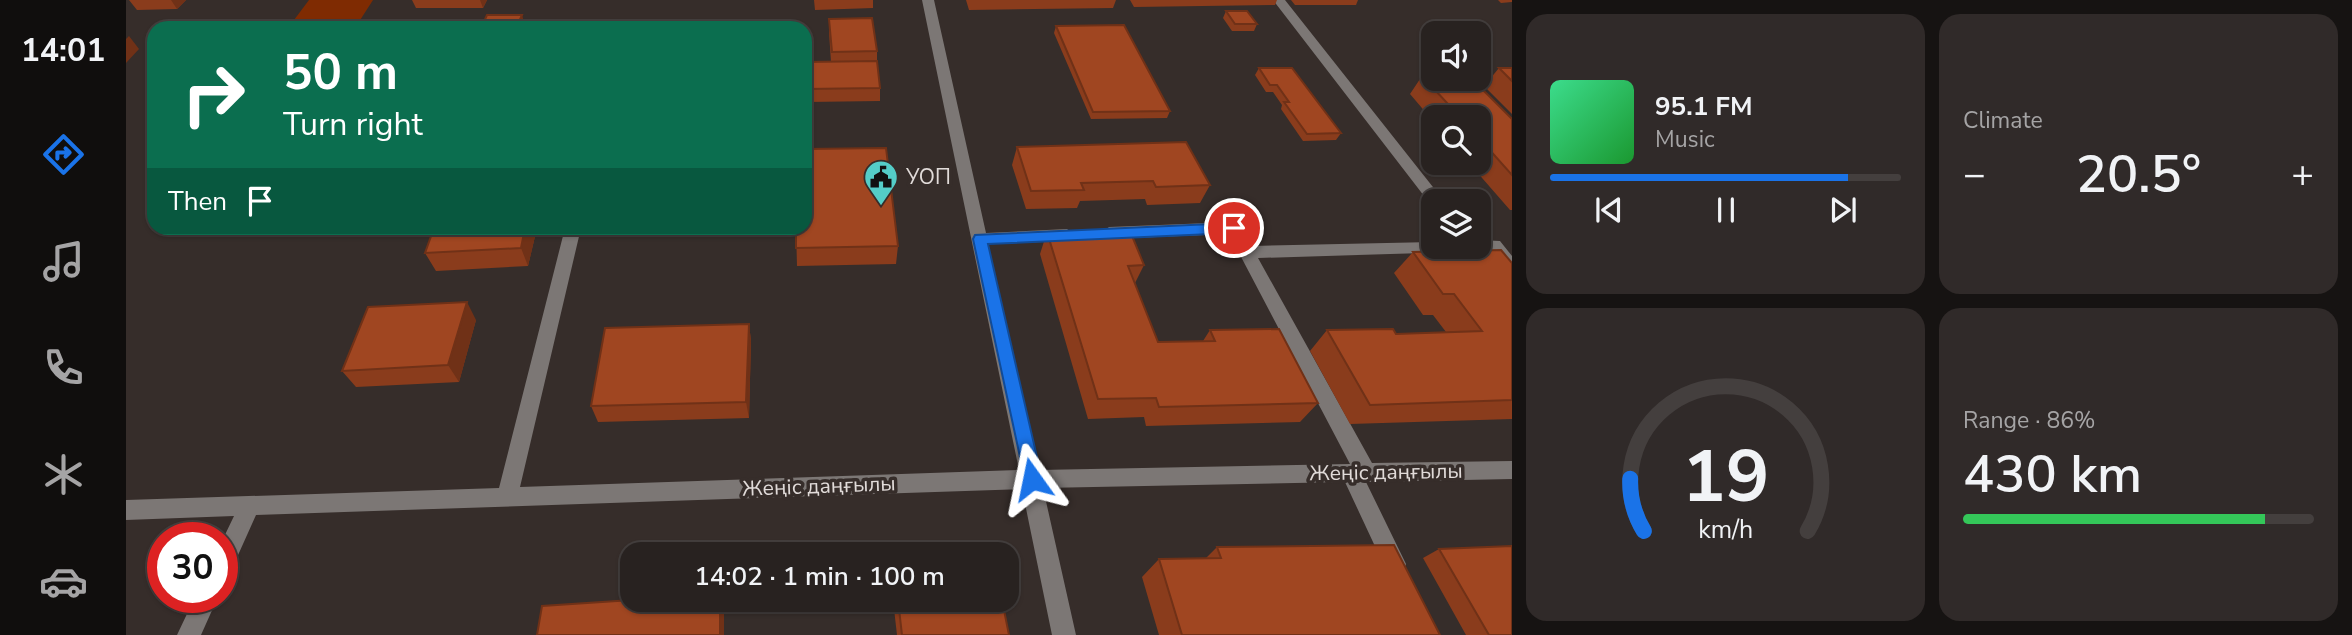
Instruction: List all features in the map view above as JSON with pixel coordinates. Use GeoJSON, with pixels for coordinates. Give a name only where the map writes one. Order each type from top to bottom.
{"type":"FeatureCollection","features":[{"type":"Feature","properties":{"kind":"street"},"geometry":{"type":"LineString","coordinates":[[928,0],[1064,635]]}},
{"type":"Feature","properties":{"kind":"street"},"geometry":{"type":"LineString","coordinates":[[1279,0],[1427,189]]}},
{"type":"Feature","properties":{"kind":"street"},"geometry":{"type":"LineString","coordinates":[[980,239],[1234,228],[1359,473],[1406,585]]}},
{"type":"Feature","properties":{"kind":"street"},"geometry":{"type":"LineString","coordinates":[[507,497],[571,235]]}},
{"type":"Feature","properties":{"kind":"street"},"geometry":{"type":"LineString","coordinates":[[1491,245],[1494,245],[1512,267]]}},
{"type":"Feature","properties":{"kind":"street"},"geometry":{"type":"LineString","coordinates":[[1247,252],[1421,248]]}},
{"type":"Feature","properties":{"kind":"street","name":"Жеңіс даңғылы"},"geometry":{"type":"LineString","coordinates":[[126,510],[1032,479],[1512,470]]}},
{"type":"Feature","properties":{"kind":"street"},"geometry":{"type":"LineString","coordinates":[[238,531],[250,506]]}},
{"type":"Feature","properties":{"kind":"street"},"geometry":{"type":"LineString","coordinates":[[189,635],[199,613]]}},
{"type":"Feature","properties":{"kind":"shaded area"},"geometry":{"type":"Polygon","coordinates":[[[309,0],[373,0],[360,21],[293,21],[309,0]]]}},
{"type":"Feature","properties":{"kind":"building"},"geometry":{"type":"Polygon","coordinates":[[[1226,11],[1247,11],[1257,24],[1235,24],[1226,11]]]}},
{"type":"Feature","properties":{"kind":"building"},"geometry":{"type":"Polygon","coordinates":[[[487,15],[522,15],[519,21],[484,21],[487,15]]]}},
{"type":"Feature","properties":{"kind":"building"},"geometry":{"type":"Polygon","coordinates":[[[872,18],[877,51],[832,52],[829,19],[872,18]]]}},
{"type":"Feature","properties":{"kind":"building"},"geometry":{"type":"Polygon","coordinates":[[[1124,25],[1170,111],[1093,112],[1056,26],[1124,25]]]}},
{"type":"Feature","properties":{"kind":"building"},"geometry":{"type":"Polygon","coordinates":[[[877,61],[880,88],[812,89],[812,62],[877,61]]]}},
{"type":"Feature","properties":{"kind":"building"},"geometry":{"type":"Polygon","coordinates":[[[1259,68],[1292,68],[1341,133],[1307,134],[1284,102],[1289,102],[1277,85],[1270,85],[1259,68]]]}},
{"type":"Feature","properties":{"kind":"building"},"geometry":{"type":"Polygon","coordinates":[[[1499,68],[1512,68],[1512,81],[1499,68]]]}},
{"type":"Feature","properties":{"kind":"building"},"geometry":{"type":"Polygon","coordinates":[[[1436,91],[1484,91],[1512,119],[1512,175],[1491,151],[1491,105],[1449,105],[1436,91]]]}},
{"type":"Feature","properties":{"kind":"building"},"geometry":{"type":"Polygon","coordinates":[[[1186,142],[1210,185],[1156,187],[1153,181],[1081,183],[1084,190],[1031,191],[1017,147],[1186,142]]]}},
{"type":"Feature","properties":{"kind":"building"},"geometry":{"type":"Polygon","coordinates":[[[886,148],[898,246],[796,248],[796,235],[812,235],[812,149],[886,148]]]}},
{"type":"Feature","properties":{"kind":"building"},"geometry":{"type":"Polygon","coordinates":[[[1130,231],[1144,265],[1128,266],[1158,342],[1215,341],[1210,330],[1279,329],[1318,403],[1159,407],[1156,398],[1098,399],[1047,232],[1130,231]]]}},
{"type":"Feature","properties":{"kind":"building"},"geometry":{"type":"Polygon","coordinates":[[[431,235],[524,235],[521,248],[425,253],[431,235]]]}},
{"type":"Feature","properties":{"kind":"building"},"geometry":{"type":"Polygon","coordinates":[[[1491,250],[1501,250],[1512,263],[1512,400],[1370,405],[1327,330],[1393,329],[1396,334],[1482,331],[1454,294],[1443,294],[1413,252],[1421,252],[1421,259],[1491,259],[1491,250]]]}},
{"type":"Feature","properties":{"kind":"building"},"geometry":{"type":"Polygon","coordinates":[[[467,302],[448,365],[342,371],[368,307],[467,302]]]}},
{"type":"Feature","properties":{"kind":"building"},"geometry":{"type":"Polygon","coordinates":[[[749,324],[746,402],[591,406],[605,328],[749,324]]]}},
{"type":"Feature","properties":{"kind":"building"},"geometry":{"type":"Polygon","coordinates":[[[1394,545],[1440,635],[1182,635],[1159,559],[1221,558],[1217,547],[1394,545]]]}},
{"type":"Feature","properties":{"kind":"building"},"geometry":{"type":"Polygon","coordinates":[[[1512,546],[1512,635],[1489,635],[1439,549],[1512,546]]]}},
{"type":"Feature","properties":{"kind":"building"},"geometry":{"type":"Polygon","coordinates":[[[620,601],[620,612],[720,612],[720,635],[537,635],[542,606],[620,601]]]}},
{"type":"Feature","properties":{"kind":"building"},"geometry":{"type":"Polygon","coordinates":[[[899,612],[1004,612],[1009,635],[902,635],[899,612]]]}},
{"type":"Feature","properties":{"kind":"place","name":"УОП"},"geometry":{"type":"Point","coordinates":[881,207]}},
{"type":"Feature","properties":{"kind":"route"},"geometry":{"type":"LineString","coordinates":[[1032,479],[980,239],[1234,228]]}}]}
